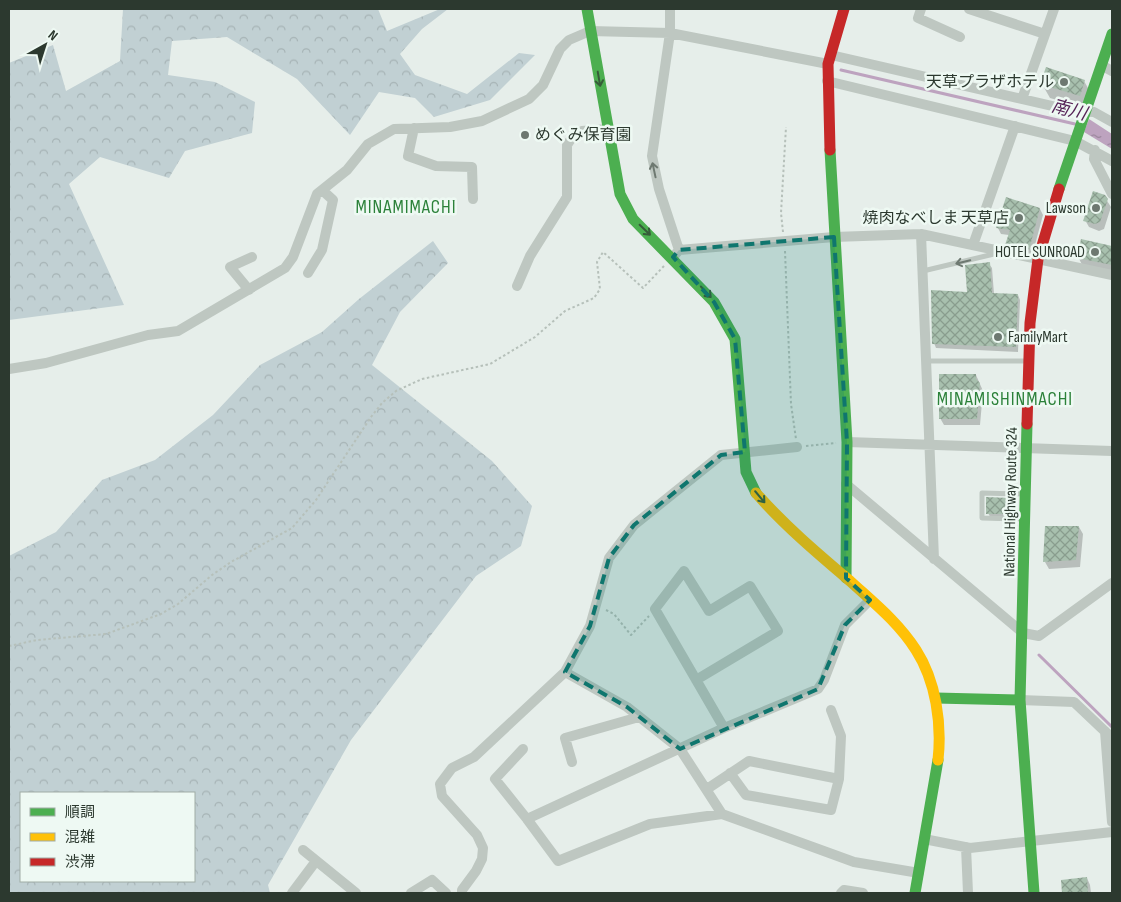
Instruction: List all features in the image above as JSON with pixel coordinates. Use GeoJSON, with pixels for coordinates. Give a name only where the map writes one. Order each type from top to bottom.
{"type":"FeatureCollection","features":[{"type":"Feature","properties":{"kind":"main road"},"geometry":{"type":"LineString","coordinates":[[587,9],[620,194],[625,207],[633,219],[676,253],[714,302],[734,338],[746,472],[755,492],[778,518],[895,622],[917,651],[930,679],[936,698],[940,728],[938,758],[915,893]]}},
{"type":"Feature","properties":{"kind":"main road"},"geometry":{"type":"LineString","coordinates":[[844,9],[829,59],[827,80],[834,237],[847,442],[846,578]]}},
{"type":"Feature","properties":{"kind":"main road","name":"National Highway Route 324"},"geometry":{"type":"LineString","coordinates":[[1034,893],[1020,700],[1027,494],[1030,323],[1038,259],[1075,139],[1112,34]]}},
{"type":"Feature","properties":{"kind":"main road"},"geometry":{"type":"LineString","coordinates":[[936,698],[1020,700]]}},
{"type":"Feature","properties":{"kind":"street"},"geometry":{"type":"LineString","coordinates":[[670,9],[670,33],[652,156],[676,253],[834,237],[921,234],[1112,275]]}},
{"type":"Feature","properties":{"kind":"street"},"geometry":{"type":"LineString","coordinates":[[920,9],[918,18],[960,37]]}},
{"type":"Feature","properties":{"kind":"street"},"geometry":{"type":"LineString","coordinates":[[968,9],[1045,34]]}},
{"type":"Feature","properties":{"kind":"street"},"geometry":{"type":"LineString","coordinates":[[1022,99],[1054,9]]}},
{"type":"Feature","properties":{"kind":"street"},"geometry":{"type":"LineString","coordinates":[[9,369],[46,363],[148,335],[178,331],[249,290],[285,268],[293,257],[317,194],[347,170],[368,144],[394,129],[450,127],[482,121],[529,99],[543,86],[560,49],[569,40],[590,31],[670,33],[829,59],[1022,99],[1084,114],[1094,112],[1112,122]]}},
{"type":"Feature","properties":{"kind":"street"},"geometry":{"type":"LineString","coordinates":[[1101,65],[1112,71]]}},
{"type":"Feature","properties":{"kind":"street"},"geometry":{"type":"LineString","coordinates":[[827,80],[1075,139],[1112,161]]}},
{"type":"Feature","properties":{"kind":"street"},"geometry":{"type":"LineString","coordinates":[[973,245],[1015,126]]}},
{"type":"Feature","properties":{"kind":"street"},"geometry":{"type":"LineString","coordinates":[[414,128],[408,156],[436,166],[472,167],[473,199]]}},
{"type":"Feature","properties":{"kind":"street"},"geometry":{"type":"LineString","coordinates":[[517,286],[530,256],[567,197],[568,145],[573,136],[582,131],[608,130]]}},
{"type":"Feature","properties":{"kind":"street"},"geometry":{"type":"LineString","coordinates":[[1095,150],[1094,159],[1112,194]]}},
{"type":"Feature","properties":{"kind":"street"},"geometry":{"type":"LineString","coordinates":[[308,273],[322,250],[333,200],[322,190]]}},
{"type":"Feature","properties":{"kind":"street"},"geometry":{"type":"LineString","coordinates":[[921,234],[934,559]]}},
{"type":"Feature","properties":{"kind":"street"},"geometry":{"type":"LineString","coordinates":[[249,290],[230,267],[252,258]]}},
{"type":"Feature","properties":{"kind":"street"},"geometry":{"type":"LineString","coordinates":[[847,442],[930,443],[1112,451]]}},
{"type":"Feature","properties":{"kind":"street"},"geometry":{"type":"LineString","coordinates":[[462,893],[462,890],[482,859],[482,848],[477,835],[442,796],[439,790],[443,778],[452,768],[474,757],[565,672],[590,626],[609,558],[634,525],[721,455],[797,447]]}},
{"type":"Feature","properties":{"kind":"street"},"geometry":{"type":"LineString","coordinates":[[846,484],[1023,633],[1038,636],[1112,583]]}},
{"type":"Feature","properties":{"kind":"street"},"geometry":{"type":"LineString","coordinates":[[696,680],[778,631],[750,586],[709,611],[684,571],[655,609],[696,680],[724,728]]}},
{"type":"Feature","properties":{"kind":"street"},"geometry":{"type":"LineString","coordinates":[[528,819],[724,728],[818,689],[824,680],[844,625],[870,600]]}},
{"type":"Feature","properties":{"kind":"street"},"geometry":{"type":"LineString","coordinates":[[565,672],[627,707],[680,749],[722,814]]}},
{"type":"Feature","properties":{"kind":"street"},"geometry":{"type":"LineString","coordinates":[[1020,700],[1074,702],[1109,735],[1112,822]]}},
{"type":"Feature","properties":{"kind":"street"},"geometry":{"type":"LineString","coordinates":[[730,773],[746,795],[831,810],[839,778],[841,736],[831,710]]}},
{"type":"Feature","properties":{"kind":"street"},"geometry":{"type":"LineString","coordinates":[[572,762],[565,738],[640,717]]}},
{"type":"Feature","properties":{"kind":"street"},"geometry":{"type":"LineString","coordinates":[[523,749],[495,779],[528,819],[558,861],[650,824],[722,814],[854,862],[919,873]]}},
{"type":"Feature","properties":{"kind":"street"},"geometry":{"type":"LineString","coordinates":[[707,789],[749,761],[839,778]]}},
{"type":"Feature","properties":{"kind":"street"},"geometry":{"type":"LineString","coordinates":[[924,839],[966,847],[1112,832]]}},
{"type":"Feature","properties":{"kind":"street"},"geometry":{"type":"LineString","coordinates":[[966,847],[968,893]]}},
{"type":"Feature","properties":{"kind":"street"},"geometry":{"type":"LineString","coordinates":[[304,850],[356,893]]}},
{"type":"Feature","properties":{"kind":"street"},"geometry":{"type":"LineString","coordinates":[[292,893],[316,861]]}},
{"type":"Feature","properties":{"kind":"street"},"geometry":{"type":"LineString","coordinates":[[337,878],[347,893]]}},
{"type":"Feature","properties":{"kind":"street"},"geometry":{"type":"LineString","coordinates":[[411,893],[432,880],[446,893]]}},
{"type":"Feature","properties":{"kind":"street"},"geometry":{"type":"LineString","coordinates":[[841,893],[844,890],[863,893]]}},
{"type":"Feature","properties":{"kind":"lane"},"geometry":{"type":"LineString","coordinates":[[923,272],[1003,252]]}},
{"type":"Feature","properties":{"kind":"lane"},"geometry":{"type":"LineString","coordinates":[[926,360],[1030,361]]}},
{"type":"Feature","properties":{"kind":"lane"},"geometry":{"type":"LineString","coordinates":[[1026,519],[982,518],[982,493],[1027,494]]}},
{"type":"Feature","properties":{"kind":"path"},"geometry":{"type":"LineString","coordinates":[[786,127],[781,213],[792,404],[797,447],[847,442]]}},
{"type":"Feature","properties":{"kind":"path"},"geometry":{"type":"LineString","coordinates":[[9,646],[37,640],[106,634],[162,614],[178,604],[212,574],[230,562],[292,528],[316,500],[371,417],[382,403],[396,391],[422,379],[490,364],[535,337],[565,311],[594,298],[600,290],[597,262],[603,252],[643,288],[676,253]]}},
{"type":"Feature","properties":{"kind":"path"},"geometry":{"type":"LineString","coordinates":[[596,605],[614,614],[631,636],[655,609]]}},
{"type":"Feature","properties":{"kind":"highlighted area"},"geometry":{"type":"Polygon","coordinates":[[[834,237],[847,442],[846,578],[870,600],[845,625],[818,689],[680,749],[627,707],[565,672],[590,626],[609,558],[634,525],[721,455],[745,452],[735,339],[714,302],[673,257],[679,250],[834,237]]]}},
{"type":"Feature","properties":{"kind":"green space"},"geometry":{"type":"Polygon","coordinates":[[[123,9],[378,9],[387,31],[440,9],[448,9],[422,29],[400,54],[415,75],[467,94],[519,53],[535,55],[490,100],[434,117],[415,98],[379,92],[350,135],[297,79],[227,37],[172,41],[168,75],[215,82],[255,102],[252,133],[185,151],[169,178],[100,157],[69,184],[124,305],[9,320],[9,63],[53,45],[66,91],[120,61],[123,9]]]}},
{"type":"Feature","properties":{"kind":"green space"},"geometry":{"type":"Polygon","coordinates":[[[433,241],[448,263],[400,312],[372,365],[492,461],[532,506],[521,546],[476,576],[351,740],[268,885],[270,893],[9,893],[9,556],[56,532],[102,480],[155,460],[213,415],[260,365],[322,332],[359,299],[433,241]]]}},
{"type":"Feature","properties":{"kind":"water"},"geometry":{"type":"Polygon","coordinates":[[[1089,119],[1112,134],[1112,149],[1084,132],[1089,119]]]}},
{"type":"Feature","properties":{"kind":"building","name":"天草プラザホテル"},"geometry":{"type":"Polygon","coordinates":[[[1046,67],[1085,80],[1080,96],[1040,84],[1046,67]]]}},
{"type":"Feature","properties":{"kind":"building","name":"Lawson"},"geometry":{"type":"Polygon","coordinates":[[[1093,191],[1105,195],[1108,199],[1100,222],[1095,224],[1083,221],[1093,191]]]}},
{"type":"Feature","properties":{"kind":"building","name":"焼肉なべしま 天草店"},"geometry":{"type":"Polygon","coordinates":[[[1006,197],[1040,208],[1029,250],[1005,245],[1010,230],[996,228],[1006,197]]]}},
{"type":"Feature","properties":{"kind":"building","name":"HOTEL SUNROAD"},"geometry":{"type":"Polygon","coordinates":[[[1081,239],[1112,246],[1112,265],[1077,258],[1081,239]]]}},
{"type":"Feature","properties":{"kind":"building"},"geometry":{"type":"Polygon","coordinates":[[[990,262],[992,293],[1018,294],[1016,347],[932,344],[931,290],[967,292],[965,265],[990,262]]]}},
{"type":"Feature","properties":{"kind":"building"},"geometry":{"type":"Polygon","coordinates":[[[939,374],[976,374],[976,379],[980,383],[977,419],[939,419],[939,374]]]}},
{"type":"Feature","properties":{"kind":"building"},"geometry":{"type":"Polygon","coordinates":[[[986,497],[1010,498],[1009,514],[986,514],[986,497]]]}},
{"type":"Feature","properties":{"kind":"building"},"geometry":{"type":"Polygon","coordinates":[[[1045,526],[1079,526],[1076,560],[1043,562],[1045,526]]]}},
{"type":"Feature","properties":{"kind":"building"},"geometry":{"type":"Polygon","coordinates":[[[1087,877],[1088,893],[1062,893],[1061,880],[1087,877]]]}},
{"type":"Feature","properties":{"kind":"waterway","name":"南川"},"geometry":{"type":"LineString","coordinates":[[841,70],[1075,124]]}},
{"type":"Feature","properties":{"kind":"waterway"},"geometry":{"type":"LineString","coordinates":[[1039,655],[1112,727]]}},
{"type":"Feature","properties":{"kind":"traffic: fast"},"geometry":{"type":"LineString","coordinates":[[587,9],[620,194],[633,219],[714,302],[735,339],[746,472],[756,493]]}},
{"type":"Feature","properties":{"kind":"traffic: fast"},"geometry":{"type":"LineString","coordinates":[[1059,189],[1112,34]]}},
{"type":"Feature","properties":{"kind":"traffic: fast"},"geometry":{"type":"LineString","coordinates":[[830,150],[847,442],[846,578]]}},
{"type":"Feature","properties":{"kind":"traffic: fast"},"geometry":{"type":"LineString","coordinates":[[1027,424],[1020,700],[1034,893]]}},
{"type":"Feature","properties":{"kind":"traffic: fast"},"geometry":{"type":"LineString","coordinates":[[936,698],[1020,700]]}},
{"type":"Feature","properties":{"kind":"traffic: fast"},"geometry":{"type":"LineString","coordinates":[[915,893],[938,760]]}},
{"type":"Feature","properties":{"kind":"traffic: slow"},"geometry":{"type":"LineString","coordinates":[[756,493],[801,538],[885,613],[916,650],[928,675],[936,703],[939,732],[938,760]]}},
{"type":"Feature","properties":{"kind":"traffic: jam"},"geometry":{"type":"LineString","coordinates":[[830,150],[828,64],[844,9]]}},
{"type":"Feature","properties":{"kind":"traffic: jam"},"geometry":{"type":"LineString","coordinates":[[1027,424],[1030,323],[1038,259],[1059,189]]}},
{"type":"Feature","properties":{"kind":"place","name":"天草プラザホテル"},"geometry":{"type":"Point","coordinates":[1064,82]}},
{"type":"Feature","properties":{"kind":"place","name":"めぐみ保育園"},"geometry":{"type":"Point","coordinates":[525,135]}},
{"type":"Feature","properties":{"kind":"place","name":"Lawson"},"geometry":{"type":"Point","coordinates":[1096,208]}},
{"type":"Feature","properties":{"kind":"place","name":"焼肉なべしま 天草店"},"geometry":{"type":"Point","coordinates":[1019,218]}},
{"type":"Feature","properties":{"kind":"place","name":"HOTEL SUNROAD"},"geometry":{"type":"Point","coordinates":[1095,252]}},
{"type":"Feature","properties":{"kind":"place","name":"FamilyMart"},"geometry":{"type":"Point","coordinates":[998,337]}},
{"type":"Feature","properties":{"kind":"district","name":"MINAMIMACHI"},"geometry":{"type":"Point","coordinates":[406,207]}},
{"type":"Feature","properties":{"kind":"district","name":"MINAMISHINMACHI"},"geometry":{"type":"Point","coordinates":[1005,399]}}]}
